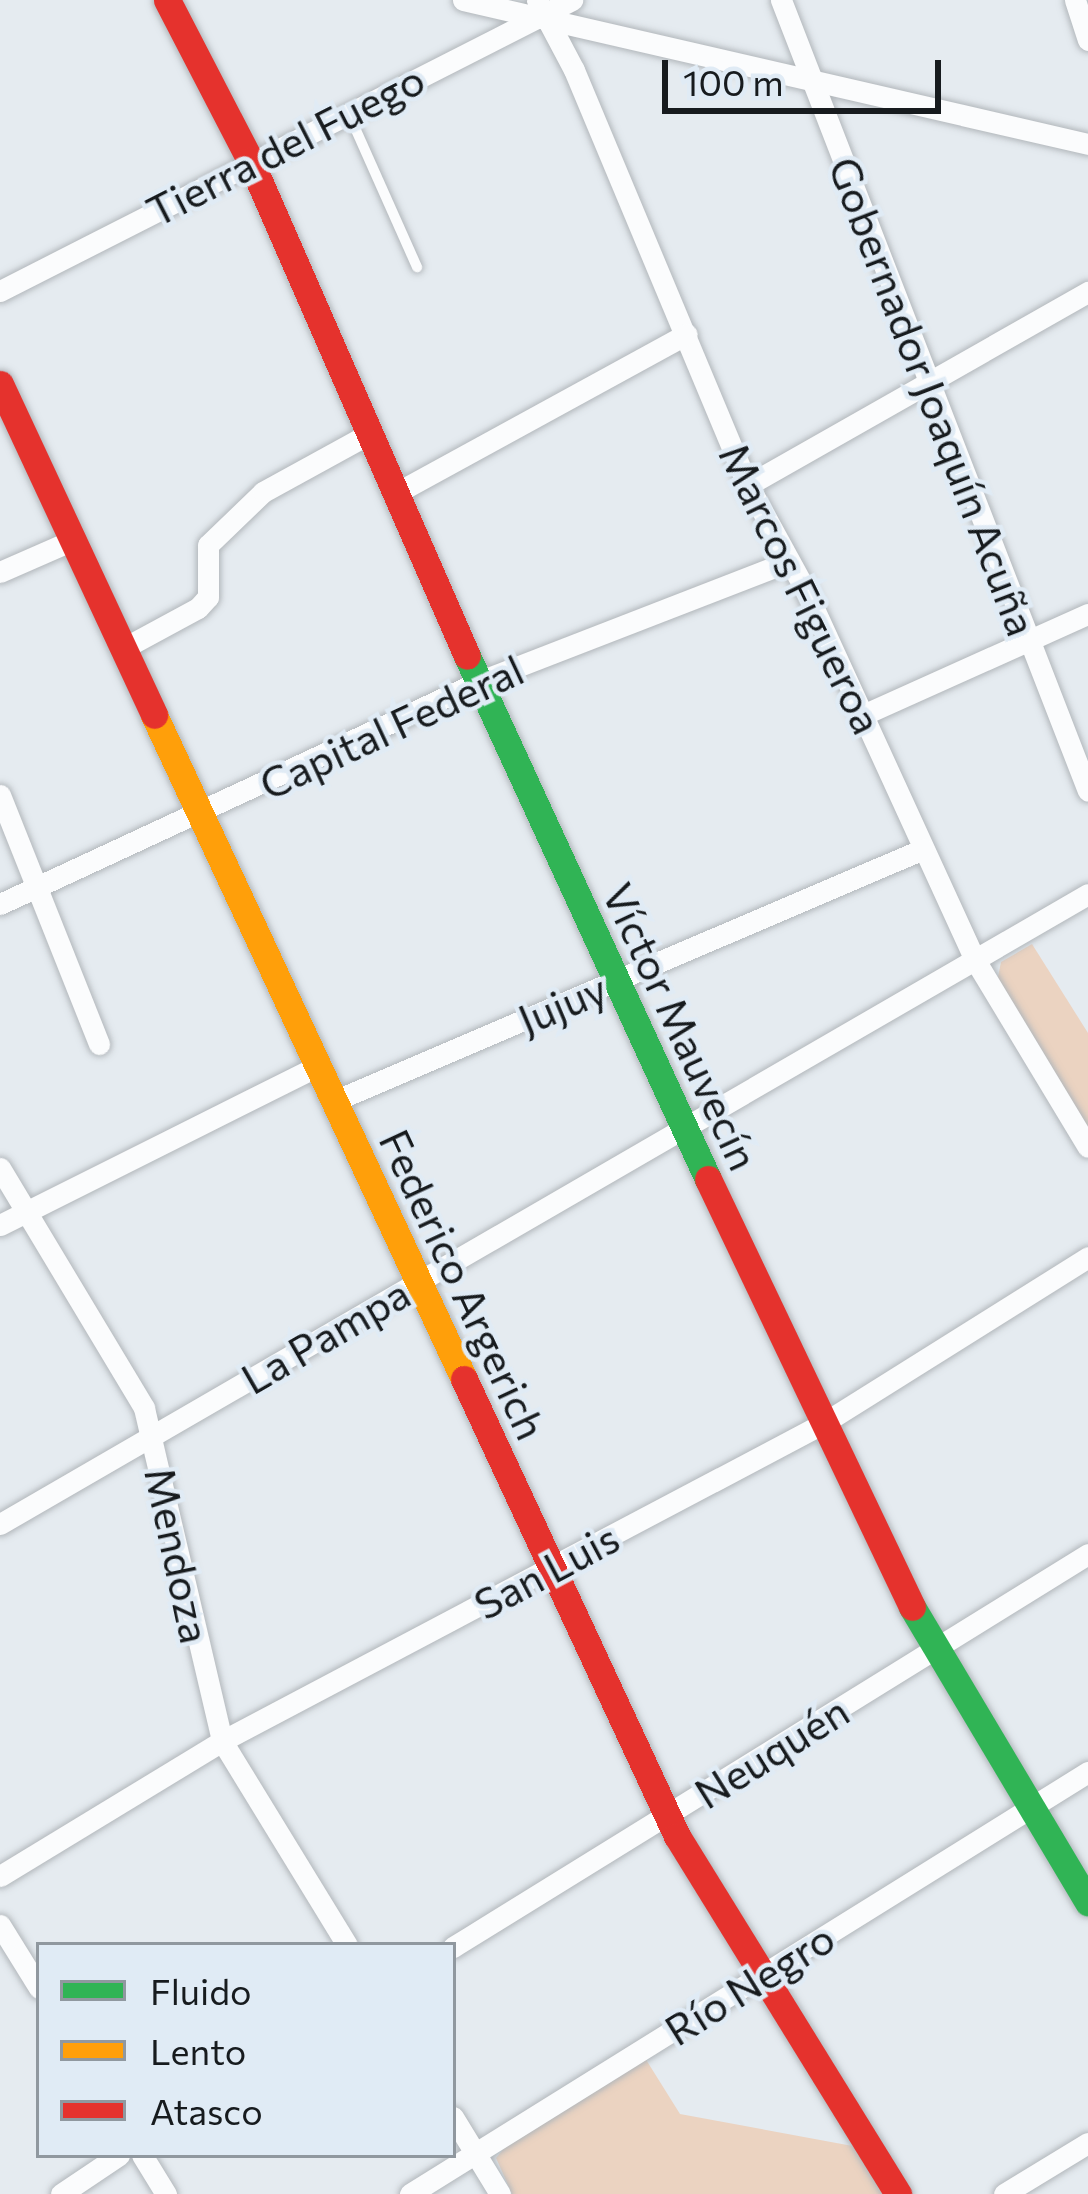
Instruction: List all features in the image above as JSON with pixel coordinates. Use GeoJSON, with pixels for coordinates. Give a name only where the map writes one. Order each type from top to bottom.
{"type":"FeatureCollection","features":[{"type":"Feature","properties":{"kind":"street","name":"Víctor Mauvecín"},"geometry":{"type":"LineString","coordinates":[[166,0],[250,160],[478,682],[822,1424],[933,1649],[1088,1902]]}},
{"type":"Feature","properties":{"kind":"street"},"geometry":{"type":"LineString","coordinates":[[463,0],[542,6],[814,85],[1088,144]]}},
{"type":"Feature","properties":{"kind":"street","name":"Tierra del Fuego"},"geometry":{"type":"LineString","coordinates":[[0,290],[348,112],[542,6],[572,0]]}},
{"type":"Feature","properties":{"kind":"street","name":"Gobernador Joaquín Acuña"},"geometry":{"type":"LineString","coordinates":[[781,0],[1088,791]]}},
{"type":"Feature","properties":{"kind":"street"},"geometry":{"type":"LineString","coordinates":[[1076,0],[1088,40]]}},
{"type":"Feature","properties":{"kind":"street","name":"Marcos Figueroa"},"geometry":{"type":"LineString","coordinates":[[542,6],[687,334],[748,485],[865,714],[975,960],[1088,1148]]}},
{"type":"Feature","properties":{"kind":"street"},"geometry":{"type":"LineString","coordinates":[[748,485],[1088,292]]}},
{"type":"Feature","properties":{"kind":"street"},"geometry":{"type":"LineString","coordinates":[[398,492],[687,334]]}},
{"type":"Feature","properties":{"kind":"street","name":"Federico Argerich"},"geometry":{"type":"LineString","coordinates":[[0,384],[667,1816],[898,2194]]}},
{"type":"Feature","properties":{"kind":"street"},"geometry":{"type":"LineString","coordinates":[[124,647],[198,608],[208,597],[208,545],[263,491],[372,432]]}},
{"type":"Feature","properties":{"kind":"street"},"geometry":{"type":"LineString","coordinates":[[0,572],[73,540]]}},
{"type":"Feature","properties":{"kind":"street","name":"Capital Federal"},"geometry":{"type":"LineString","coordinates":[[0,904],[478,682],[788,562]]}},
{"type":"Feature","properties":{"kind":"street"},"geometry":{"type":"LineString","coordinates":[[865,714],[1031,646],[1088,614]]}},
{"type":"Feature","properties":{"kind":"street"},"geometry":{"type":"LineString","coordinates":[[0,795],[99,1044]]}},
{"type":"Feature","properties":{"kind":"street","name":"Jujuy"},"geometry":{"type":"LineString","coordinates":[[334,1101],[923,849]]}},
{"type":"Feature","properties":{"kind":"street","name":"La Pampa"},"geometry":{"type":"LineString","coordinates":[[0,1524],[1088,894]]}},
{"type":"Feature","properties":{"kind":"street"},"geometry":{"type":"LineString","coordinates":[[0,1225],[317,1066]]}},
{"type":"Feature","properties":{"kind":"street","name":"Mendoza"},"geometry":{"type":"LineString","coordinates":[[0,1168],[154,1436],[223,1741],[345,1942]]}},
{"type":"Feature","properties":{"kind":"street","name":"San Luis"},"geometry":{"type":"LineString","coordinates":[[0,1876],[223,1741],[822,1424],[1088,1256]]}},
{"type":"Feature","properties":{"kind":"street","name":"Neuquén"},"geometry":{"type":"LineString","coordinates":[[456,1945],[1088,1554]]}},
{"type":"Feature","properties":{"kind":"street","name":"Río Negro"},"geometry":{"type":"LineString","coordinates":[[410,2194],[1088,1772]]}},
{"type":"Feature","properties":{"kind":"street"},"geometry":{"type":"LineString","coordinates":[[0,1925],[36,1983]]}},
{"type":"Feature","properties":{"kind":"street"},"geometry":{"type":"LineString","coordinates":[[456,2122],[500,2194]]}},
{"type":"Feature","properties":{"kind":"street"},"geometry":{"type":"LineString","coordinates":[[1004,2194],[1088,2143]]}},
{"type":"Feature","properties":{"kind":"street"},"geometry":{"type":"LineString","coordinates":[[62,2194],[115,2158]]}},
{"type":"Feature","properties":{"kind":"street"},"geometry":{"type":"LineString","coordinates":[[144,2158],[166,2194]]}},
{"type":"Feature","properties":{"kind":"lane"},"geometry":{"type":"LineString","coordinates":[[348,112],[417,267]]}},
{"type":"Feature","properties":{"kind":"shaded area"},"geometry":{"type":"Polygon","coordinates":[[[1032,944],[1088,1033],[1088,1131],[997,982],[1001,962],[1032,944]]]}},
{"type":"Feature","properties":{"kind":"shaded area"},"geometry":{"type":"Polygon","coordinates":[[[645,2058],[680,2114],[858,2147],[887,2194],[512,2194],[496,2158],[506,2146],[645,2058]]]}},
{"type":"Feature","properties":{"kind":"traffic: fast"},"geometry":{"type":"LineString","coordinates":[[467,656],[708,1179]]}},
{"type":"Feature","properties":{"kind":"traffic: fast"},"geometry":{"type":"LineString","coordinates":[[912,1607],[1088,1902]]}},
{"type":"Feature","properties":{"kind":"traffic: slow"},"geometry":{"type":"LineString","coordinates":[[154,715],[464,1379]]}},
{"type":"Feature","properties":{"kind":"traffic: jam"},"geometry":{"type":"LineString","coordinates":[[167,0],[250,160],[467,656]]}},
{"type":"Feature","properties":{"kind":"traffic: jam"},"geometry":{"type":"LineString","coordinates":[[0,384],[154,715]]}},
{"type":"Feature","properties":{"kind":"traffic: jam"},"geometry":{"type":"LineString","coordinates":[[708,1179],[912,1607]]}},
{"type":"Feature","properties":{"kind":"traffic: jam"},"geometry":{"type":"LineString","coordinates":[[464,1379],[677,1836],[898,2194]]}}]}
